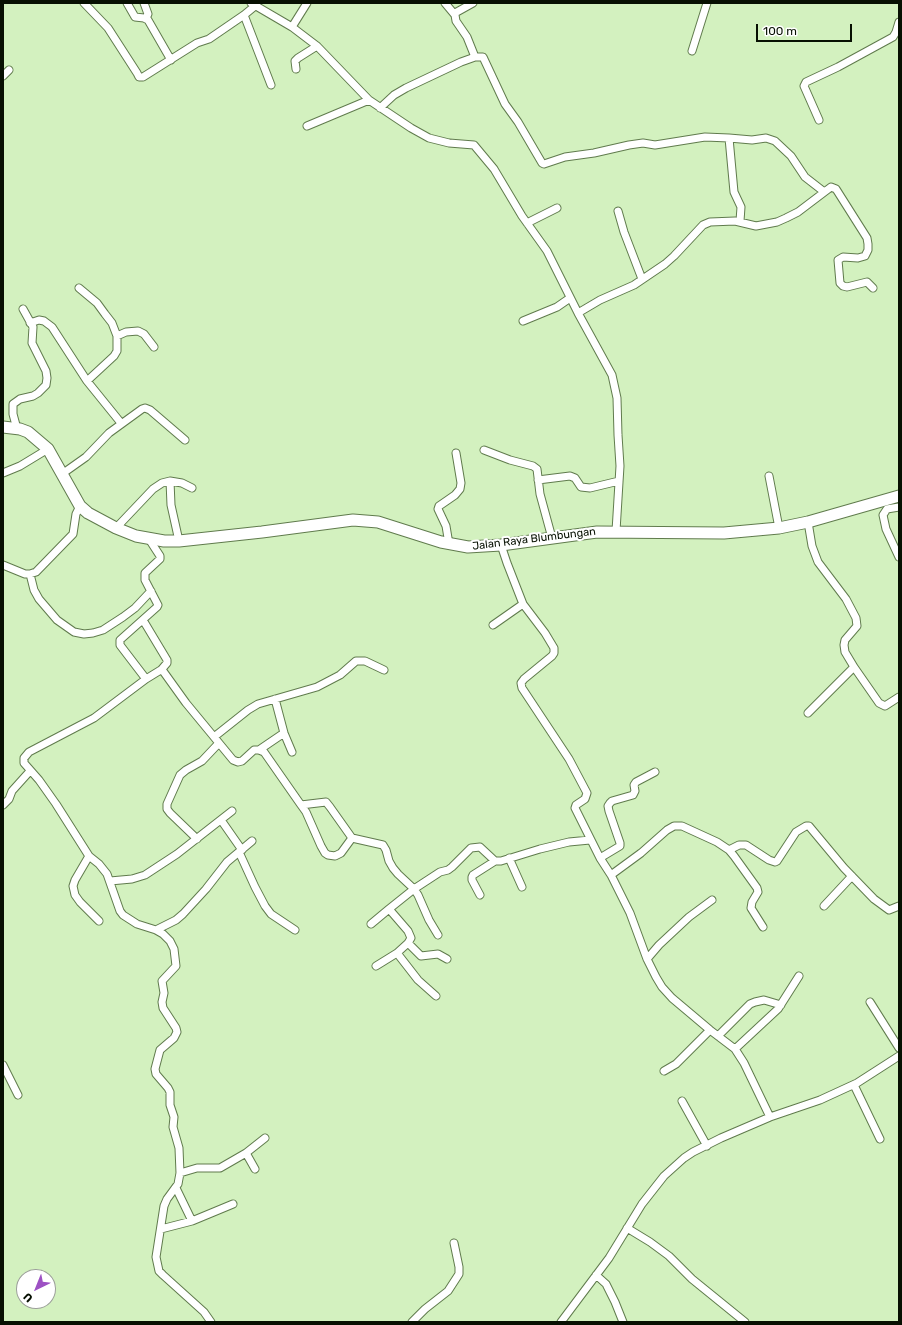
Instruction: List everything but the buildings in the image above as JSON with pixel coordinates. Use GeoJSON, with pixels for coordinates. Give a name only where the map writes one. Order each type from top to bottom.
{"type":"FeatureCollection","features":[{"type":"Feature","properties":{"kind":"main road","name":"Jalan Raya Blumbungan"},"geometry":{"type":"LineString","coordinates":[[3,427],[28,432],[48,449],[80,506],[97,519],[136,536],[149,539],[179,541],[353,520],[378,522],[449,544],[468,547],[501,545],[589,532],[724,533],[779,528],[808,522],[899,496]]}},
{"type":"Feature","properties":{"kind":"street"},"geometry":{"type":"LineString","coordinates":[[84,3],[108,28],[139,76],[143,77],[197,43],[209,39],[244,15],[253,5],[292,27],[317,46],[369,100],[411,128],[429,138],[449,143],[475,146],[494,169],[527,223],[547,251],[578,314],[612,375],[617,398],[620,466],[616,531]]}},
{"type":"Feature","properties":{"kind":"street"},"geometry":{"type":"LineString","coordinates":[[127,3],[135,17],[146,18]]}},
{"type":"Feature","properties":{"kind":"street"},"geometry":{"type":"LineString","coordinates":[[144,3],[148,14],[146,18],[171,60]]}},
{"type":"Feature","properties":{"kind":"street"},"geometry":{"type":"LineString","coordinates":[[292,27],[307,3]]}},
{"type":"Feature","properties":{"kind":"street"},"geometry":{"type":"LineString","coordinates":[[445,3],[455,15],[456,20],[467,37],[475,57]]}},
{"type":"Feature","properties":{"kind":"street"},"geometry":{"type":"LineString","coordinates":[[455,15],[455,13],[473,3]]}},
{"type":"Feature","properties":{"kind":"street"},"geometry":{"type":"LineString","coordinates":[[692,52],[707,3]]}},
{"type":"Feature","properties":{"kind":"street"},"geometry":{"type":"LineString","coordinates":[[244,15],[271,84]]}},
{"type":"Feature","properties":{"kind":"street"},"geometry":{"type":"LineString","coordinates":[[819,120],[804,84],[817,76],[838,68],[893,37],[899,22]]}},
{"type":"Feature","properties":{"kind":"street"},"geometry":{"type":"LineString","coordinates":[[296,69],[295,61],[317,46]]}},
{"type":"Feature","properties":{"kind":"street"},"geometry":{"type":"LineString","coordinates":[[380,108],[394,95],[406,88],[461,62],[480,56],[485,59],[500,96],[544,164],[565,157],[643,143],[655,145],[705,137],[747,140],[766,138],[775,141],[792,156],[806,177],[823,191]]}},
{"type":"Feature","properties":{"kind":"street"},"geometry":{"type":"LineString","coordinates":[[3,76],[10,70]]}},
{"type":"Feature","properties":{"kind":"street"},"geometry":{"type":"LineString","coordinates":[[307,126],[369,100]]}},
{"type":"Feature","properties":{"kind":"street"},"geometry":{"type":"LineString","coordinates":[[729,138],[734,192],[741,206],[740,221]]}},
{"type":"Feature","properties":{"kind":"street"},"geometry":{"type":"LineString","coordinates":[[578,314],[600,300],[634,285],[674,256],[703,225],[710,222],[740,221],[756,226],[777,222],[798,212],[823,191],[831,187],[836,190],[867,238],[868,244],[868,250],[865,256],[858,258],[843,257],[838,260],[840,283],[843,286],[847,286],[867,282],[873,288]]}},
{"type":"Feature","properties":{"kind":"street"},"geometry":{"type":"LineString","coordinates":[[527,223],[557,208]]}},
{"type":"Feature","properties":{"kind":"street"},"geometry":{"type":"LineString","coordinates":[[618,211],[624,232],[642,279]]}},
{"type":"Feature","properties":{"kind":"street"},"geometry":{"type":"LineString","coordinates":[[79,288],[97,304],[105,314],[112,323],[117,336],[117,351],[114,356],[87,381]]}},
{"type":"Feature","properties":{"kind":"street"},"geometry":{"type":"LineString","coordinates":[[523,321],[557,307],[570,298]]}},
{"type":"Feature","properties":{"kind":"street"},"geometry":{"type":"LineString","coordinates":[[17,429],[13,414],[13,404],[20,399],[33,396],[38,393],[46,384],[47,378],[46,372],[32,343],[33,331],[23,309]]}},
{"type":"Feature","properties":{"kind":"street"},"geometry":{"type":"LineString","coordinates":[[30,323],[39,320],[44,321],[52,327],[87,381],[121,423]]}},
{"type":"Feature","properties":{"kind":"street"},"geometry":{"type":"LineString","coordinates":[[117,336],[126,332],[138,331],[144,334],[154,347]]}},
{"type":"Feature","properties":{"kind":"street"},"geometry":{"type":"LineString","coordinates":[[62,474],[86,457],[121,423],[145,408],[154,413],[185,440]]}},
{"type":"Feature","properties":{"kind":"street"},"geometry":{"type":"LineString","coordinates":[[3,473],[20,466],[48,449]]}},
{"type":"Feature","properties":{"kind":"street"},"geometry":{"type":"LineString","coordinates":[[484,450],[510,460],[533,466],[537,469],[540,494],[552,538]]}},
{"type":"Feature","properties":{"kind":"street"},"geometry":{"type":"LineString","coordinates":[[449,544],[446,526],[438,506],[455,496],[460,489],[461,483],[456,453]]}},
{"type":"Feature","properties":{"kind":"street"},"geometry":{"type":"LineString","coordinates":[[538,480],[570,476],[575,478],[581,487],[590,488],[619,481]]}},
{"type":"Feature","properties":{"kind":"street"},"geometry":{"type":"LineString","coordinates":[[770,476],[779,528]]}},
{"type":"Feature","properties":{"kind":"street"},"geometry":{"type":"LineString","coordinates":[[170,481],[171,505],[179,541]]}},
{"type":"Feature","properties":{"kind":"street"},"geometry":{"type":"LineString","coordinates":[[116,528],[154,489],[162,483],[170,481],[182,483],[192,488]]}},
{"type":"Feature","properties":{"kind":"street"},"geometry":{"type":"LineString","coordinates":[[3,565],[25,574],[36,572],[45,565],[73,534],[76,514],[80,506]]}},
{"type":"Feature","properties":{"kind":"street"},"geometry":{"type":"LineString","coordinates":[[899,507],[887,508],[883,515],[886,529],[899,557]]}},
{"type":"Feature","properties":{"kind":"street"},"geometry":{"type":"LineString","coordinates":[[808,522],[812,546],[818,562],[843,595],[856,618],[857,626],[845,640],[845,652],[854,667],[882,705],[885,706],[899,697]]}},
{"type":"Feature","properties":{"kind":"street"},"geometry":{"type":"LineString","coordinates":[[146,679],[120,645],[120,640],[158,605],[144,580],[146,573],[160,559],[160,556],[149,539]]}},
{"type":"Feature","properties":{"kind":"street"},"geometry":{"type":"LineString","coordinates":[[501,545],[506,564],[523,604],[545,633],[554,648],[554,653],[552,656],[524,679],[521,683],[522,688],[569,759],[584,787],[587,796],[576,805],[575,808],[590,840],[611,875],[630,913],[647,959],[662,987],[672,998],[735,1049],[744,1063],[770,1117]]}},
{"type":"Feature","properties":{"kind":"street"},"geometry":{"type":"LineString","coordinates":[[30,574],[34,590],[39,599],[56,620],[74,632],[84,634],[93,633],[110,625],[134,608],[151,591]]}},
{"type":"Feature","properties":{"kind":"street"},"geometry":{"type":"LineString","coordinates":[[493,625],[523,604]]}},
{"type":"Feature","properties":{"kind":"street"},"geometry":{"type":"LineString","coordinates":[[143,620],[167,660],[167,663],[161,670],[146,679],[94,718],[25,755],[24,763],[39,780],[89,856],[99,864],[107,874],[120,911],[137,924],[156,930],[163,934],[170,941],[174,949],[176,964],[162,981],[164,993],[162,1002],[163,1008],[177,1032],[174,1038],[160,1050],[155,1069],[159,1079],[170,1092],[170,1105],[174,1117],[174,1130],[180,1148],[180,1172],[179,1181],[176,1188],[165,1202],[156,1257],[159,1271],[204,1312],[211,1322]]}},
{"type":"Feature","properties":{"kind":"street"},"geometry":{"type":"LineString","coordinates":[[214,737],[239,715],[258,704],[317,687],[340,675],[356,661],[365,661],[384,670]]}},
{"type":"Feature","properties":{"kind":"street"},"geometry":{"type":"LineString","coordinates":[[808,713],[854,667]]}},
{"type":"Feature","properties":{"kind":"street"},"geometry":{"type":"LineString","coordinates":[[161,670],[164,671],[186,703],[233,760],[238,762],[242,761],[254,750],[259,750],[284,733]]}},
{"type":"Feature","properties":{"kind":"street"},"geometry":{"type":"LineString","coordinates":[[275,699],[284,733],[292,752]]}},
{"type":"Feature","properties":{"kind":"street"},"geometry":{"type":"LineString","coordinates":[[197,839],[170,813],[167,809],[167,804],[180,775],[202,761],[219,743]]}},
{"type":"Feature","properties":{"kind":"street"},"geometry":{"type":"LineString","coordinates":[[259,750],[264,752],[306,812],[325,853],[335,856],[341,853],[352,838]]}},
{"type":"Feature","properties":{"kind":"street"},"geometry":{"type":"LineString","coordinates":[[3,805],[9,799],[14,789],[30,771]]}},
{"type":"Feature","properties":{"kind":"street"},"geometry":{"type":"LineString","coordinates":[[600,858],[617,849],[620,843],[608,806],[612,801],[632,795],[635,791],[634,785],[636,782],[655,772]]}},
{"type":"Feature","properties":{"kind":"street"},"geometry":{"type":"LineString","coordinates":[[301,805],[326,802],[352,838],[363,839],[385,847],[389,861],[393,868],[414,889],[438,935]]}},
{"type":"Feature","properties":{"kind":"street"},"geometry":{"type":"LineString","coordinates":[[110,882],[132,880],[145,875],[170,859],[232,811]]}},
{"type":"Feature","properties":{"kind":"street"},"geometry":{"type":"LineString","coordinates":[[221,820],[240,851],[255,887],[265,906],[272,914],[295,930]]}},
{"type":"Feature","properties":{"kind":"street"},"geometry":{"type":"LineString","coordinates":[[611,875],[641,854],[667,830],[674,826],[682,826],[717,842],[729,850],[757,888],[758,892],[752,902],[751,908],[763,927]]}},
{"type":"Feature","properties":{"kind":"street"},"geometry":{"type":"LineString","coordinates":[[729,850],[739,845],[746,845],[769,860],[775,862],[796,832],[806,826],[809,826],[852,876],[885,908],[889,910],[899,906]]}},
{"type":"Feature","properties":{"kind":"street"},"geometry":{"type":"LineString","coordinates":[[480,895],[472,880],[472,877],[495,861],[501,861],[540,848],[569,842],[590,840]]}},
{"type":"Feature","properties":{"kind":"street"},"geometry":{"type":"LineString","coordinates":[[156,930],[176,920],[184,914],[227,862],[252,841]]}},
{"type":"Feature","properties":{"kind":"street"},"geometry":{"type":"LineString","coordinates":[[371,924],[414,889],[440,872],[448,870],[452,867],[472,848],[480,847],[495,861]]}},
{"type":"Feature","properties":{"kind":"street"},"geometry":{"type":"LineString","coordinates":[[89,856],[73,886],[75,895],[80,902],[99,921]]}},
{"type":"Feature","properties":{"kind":"street"},"geometry":{"type":"LineString","coordinates":[[509,858],[522,887]]}},
{"type":"Feature","properties":{"kind":"street"},"geometry":{"type":"LineString","coordinates":[[824,906],[852,876]]}},
{"type":"Feature","properties":{"kind":"street"},"geometry":{"type":"LineString","coordinates":[[647,959],[689,917],[712,900]]}},
{"type":"Feature","properties":{"kind":"street"},"geometry":{"type":"LineString","coordinates":[[376,966],[397,952],[408,943],[411,938],[410,934],[389,909]]}},
{"type":"Feature","properties":{"kind":"street"},"geometry":{"type":"LineString","coordinates":[[408,943],[420,956],[438,954],[447,959]]}},
{"type":"Feature","properties":{"kind":"street"},"geometry":{"type":"LineString","coordinates":[[397,952],[418,980],[436,996]]}},
{"type":"Feature","properties":{"kind":"street"},"geometry":{"type":"LineString","coordinates":[[735,1049],[781,1005],[799,976]]}},
{"type":"Feature","properties":{"kind":"street"},"geometry":{"type":"LineString","coordinates":[[718,1036],[750,1004],[764,1000],[781,1005]]}},
{"type":"Feature","properties":{"kind":"street"},"geometry":{"type":"LineString","coordinates":[[870,1002],[899,1048]]}},
{"type":"Feature","properties":{"kind":"street"},"geometry":{"type":"LineString","coordinates":[[664,1071],[676,1064],[710,1030]]}},
{"type":"Feature","properties":{"kind":"street"},"geometry":{"type":"LineString","coordinates":[[561,1322],[609,1258],[642,1204],[664,1176],[684,1158],[706,1146],[770,1117],[820,1100],[854,1085],[899,1056]]}},
{"type":"Feature","properties":{"kind":"street"},"geometry":{"type":"LineString","coordinates":[[3,1065],[18,1095]]}},
{"type":"Feature","properties":{"kind":"street"},"geometry":{"type":"LineString","coordinates":[[854,1085],[880,1139]]}},
{"type":"Feature","properties":{"kind":"street"},"geometry":{"type":"LineString","coordinates":[[682,1101],[706,1146]]}},
{"type":"Feature","properties":{"kind":"street"},"geometry":{"type":"LineString","coordinates":[[180,1172],[197,1168],[220,1168],[246,1153],[265,1138]]}},
{"type":"Feature","properties":{"kind":"street"},"geometry":{"type":"LineString","coordinates":[[246,1153],[255,1169]]}},
{"type":"Feature","properties":{"kind":"street"},"geometry":{"type":"LineString","coordinates":[[176,1188],[192,1221]]}},
{"type":"Feature","properties":{"kind":"street"},"geometry":{"type":"LineString","coordinates":[[161,1229],[192,1221],[233,1204]]}},
{"type":"Feature","properties":{"kind":"street"},"geometry":{"type":"LineString","coordinates":[[627,1228],[669,1256],[692,1279],[745,1322]]}},
{"type":"Feature","properties":{"kind":"street"},"geometry":{"type":"LineString","coordinates":[[412,1322],[425,1309],[448,1291],[459,1274],[454,1243]]}},
{"type":"Feature","properties":{"kind":"street"},"geometry":{"type":"LineString","coordinates":[[596,1275],[606,1284],[623,1322]]}}]}
